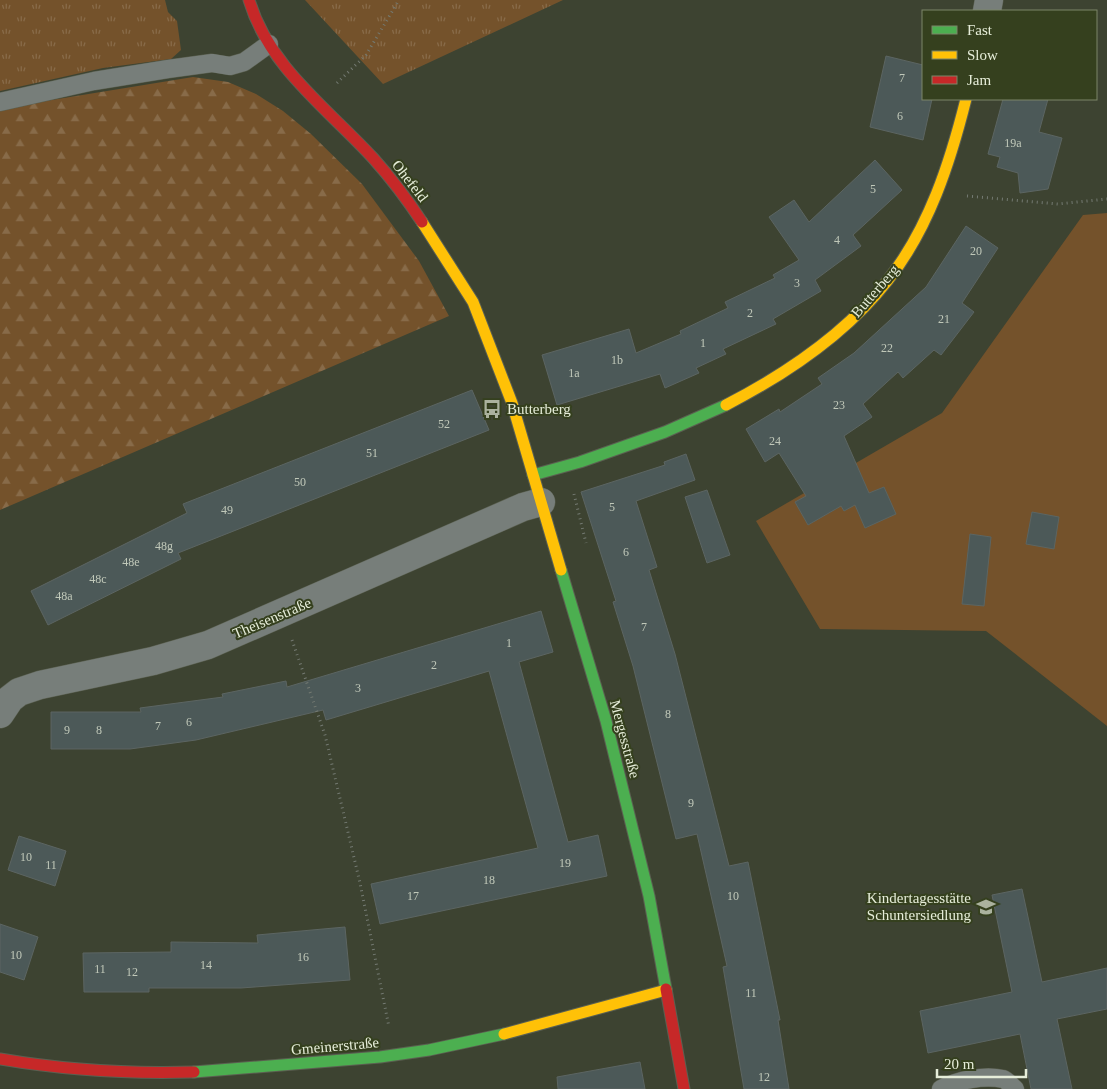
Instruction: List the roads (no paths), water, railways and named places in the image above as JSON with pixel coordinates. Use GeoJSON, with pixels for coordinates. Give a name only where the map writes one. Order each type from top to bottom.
{"type":"FeatureCollection","features":[{"type":"Feature","properties":{"kind":"street","name":"Ohefeld"},"geometry":{"type":"LineString","coordinates":[[249,0],[255,20],[293,78],[373,158],[408,202],[443,253],[473,302],[512,403]]}},
{"type":"Feature","properties":{"kind":"street","name":"Butterberg"},"geometry":{"type":"LineString","coordinates":[[533,475],[566,468],[689,422],[734,400],[814,350],[853,318],[889,280],[912,245],[937,193],[954,148],[966,100]]}},
{"type":"Feature","properties":{"kind":"street","name":"Mergesstraße"},"geometry":{"type":"LineString","coordinates":[[512,403],[606,721],[649,896],[684,1089]]}},
{"type":"Feature","properties":{"kind":"street","name":"Theisenstraße"},"geometry":{"type":"LineString","coordinates":[[0,714],[10,699],[19,692],[40,685],[153,661],[208,645],[523,507],[541,502]]}},
{"type":"Feature","properties":{"kind":"street","name":"Gmeinerstraße"},"geometry":{"type":"LineString","coordinates":[[0,1059],[35,1066],[93,1072],[154,1074],[227,1071],[394,1056],[514,1031],[666,990]]}},
{"type":"Feature","properties":{"kind":"lane"},"geometry":{"type":"LineString","coordinates":[[0,102],[94,81],[168,69],[212,63],[230,66],[244,62],[269,44]]}},
{"type":"Feature","properties":{"kind":"lane"},"geometry":{"type":"LineString","coordinates":[[941,1089],[948,1085],[979,1078],[1004,1080],[1015,1089]]}},
{"type":"Feature","properties":{"kind":"place","name":"Butterberg"},"geometry":{"type":"Point","coordinates":[492,409]}},
{"type":"Feature","properties":{"kind":"place","name":"Kindertagesstätte Schuntersiedlung"},"geometry":{"type":"Point","coordinates":[986,907]}}]}
